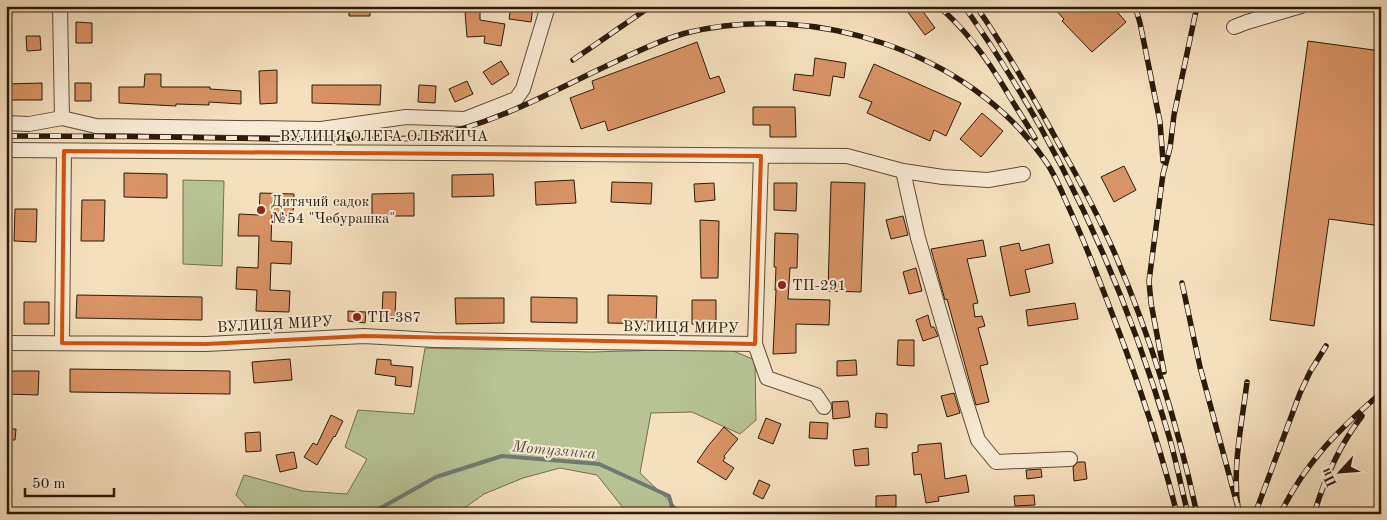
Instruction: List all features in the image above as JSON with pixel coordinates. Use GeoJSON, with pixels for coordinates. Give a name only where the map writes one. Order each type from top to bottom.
{"type":"FeatureCollection","features":[{"type":"Feature","properties":{"kind":"street"},"geometry":{"type":"LineString","coordinates":[[60,6],[62,118]]}},
{"type":"Feature","properties":{"kind":"street","name":"ВУЛИЦЯ ОЛЕГА ОЛЬЖИЧА"},"geometry":{"type":"LineString","coordinates":[[6,123],[30,124],[62,118],[96,126],[321,129],[406,117],[465,119],[516,99],[523,89],[548,6]]}},
{"type":"Feature","properties":{"kind":"street"},"geometry":{"type":"LineString","coordinates":[[1234,27],[1301,6]]}},
{"type":"Feature","properties":{"kind":"street","name":"ВУЛИЦЯ ОЛЕГА ОЛЬЖИЧА"},"geometry":{"type":"LineString","coordinates":[[6,150],[847,156],[903,171],[943,177],[988,180],[1023,174]]}},
{"type":"Feature","properties":{"kind":"street"},"geometry":{"type":"LineString","coordinates":[[62,343],[64,151]]}},
{"type":"Feature","properties":{"kind":"street"},"geometry":{"type":"LineString","coordinates":[[761,156],[755,344],[767,378],[816,395],[824,407]]}},
{"type":"Feature","properties":{"kind":"street"},"geometry":{"type":"LineString","coordinates":[[903,171],[922,256],[978,440],[996,462],[1070,459]]}},
{"type":"Feature","properties":{"kind":"street","name":"ВУЛИЦЯ МИРУ"},"geometry":{"type":"LineString","coordinates":[[6,342],[206,344],[364,336],[434,340],[755,344]]}},
{"type":"Feature","properties":{"kind":"highlighted area"},"geometry":{"type":"Polygon","coordinates":[[[64,151],[761,156],[755,344],[364,336],[206,344],[62,343],[64,151]]]}},
{"type":"Feature","properties":{"kind":"green space"},"geometry":{"type":"Polygon","coordinates":[[[183,180],[224,181],[222,266],[183,264],[183,180]]]}},
{"type":"Feature","properties":{"kind":"green space"},"geometry":{"type":"Polygon","coordinates":[[[425,348],[591,352],[731,350],[755,360],[756,420],[740,434],[692,412],[651,413],[640,473],[679,510],[678,514],[625,514],[624,509],[597,475],[560,468],[523,478],[484,494],[456,514],[253,514],[236,495],[244,475],[303,491],[347,494],[367,459],[345,447],[358,410],[414,414],[425,348]]]}},
{"type":"Feature","properties":{"kind":"building"},"geometry":{"type":"Polygon","coordinates":[[[349,6],[370,6],[370,16],[349,16],[349,6]]]}},
{"type":"Feature","properties":{"kind":"building"},"geometry":{"type":"Polygon","coordinates":[[[511,6],[533,6],[531,22],[509,19],[511,6]]]}},
{"type":"Feature","properties":{"kind":"building"},"geometry":{"type":"Polygon","coordinates":[[[913,6],[919,6],[935,28],[925,35],[907,11],[913,6]]]}},
{"type":"Feature","properties":{"kind":"building"},"geometry":{"type":"Polygon","coordinates":[[[1052,6],[1112,6],[1126,22],[1092,52],[1062,21],[1064,19],[1052,6]]]}},
{"type":"Feature","properties":{"kind":"building"},"geometry":{"type":"Polygon","coordinates":[[[480,11],[480,20],[505,24],[501,46],[484,43],[485,36],[467,37],[465,12],[480,11]]]}},
{"type":"Feature","properties":{"kind":"building"},"geometry":{"type":"Polygon","coordinates":[[[76,22],[92,23],[92,43],[76,43],[76,22]]]}},
{"type":"Feature","properties":{"kind":"building"},"geometry":{"type":"Polygon","coordinates":[[[26,36],[40,36],[41,50],[27,51],[26,36]]]}},
{"type":"Feature","properties":{"kind":"building"},"geometry":{"type":"Polygon","coordinates":[[[1308,41],[1381,51],[1381,226],[1329,219],[1314,326],[1270,320],[1308,41]]]}},
{"type":"Feature","properties":{"kind":"building"},"geometry":{"type":"Polygon","coordinates":[[[697,42],[710,79],[719,76],[725,92],[608,131],[605,121],[581,129],[570,98],[594,89],[592,81],[697,42]]]}},
{"type":"Feature","properties":{"kind":"building"},"geometry":{"type":"Polygon","coordinates":[[[815,58],[846,63],[844,78],[833,76],[830,96],[793,90],[795,74],[813,76],[815,58]]]}},
{"type":"Feature","properties":{"kind":"building"},"geometry":{"type":"Polygon","coordinates":[[[501,61],[509,74],[492,85],[483,72],[501,61]]]}},
{"type":"Feature","properties":{"kind":"building"},"geometry":{"type":"Polygon","coordinates":[[[874,64],[961,103],[946,136],[934,130],[930,141],[867,113],[872,102],[859,97],[874,64]]]}},
{"type":"Feature","properties":{"kind":"building"},"geometry":{"type":"Polygon","coordinates":[[[277,70],[277,103],[260,104],[259,71],[277,70]]]}},
{"type":"Feature","properties":{"kind":"building"},"geometry":{"type":"Polygon","coordinates":[[[145,74],[161,74],[161,87],[210,87],[210,89],[241,91],[241,104],[209,102],[209,105],[176,104],[176,106],[119,103],[119,87],[144,87],[145,74]]]}},
{"type":"Feature","properties":{"kind":"building"},"geometry":{"type":"Polygon","coordinates":[[[467,81],[473,94],[455,102],[449,89],[467,81]]]}},
{"type":"Feature","properties":{"kind":"building"},"geometry":{"type":"Polygon","coordinates":[[[42,83],[42,100],[6,100],[6,84],[42,83]]]}},
{"type":"Feature","properties":{"kind":"building"},"geometry":{"type":"Polygon","coordinates":[[[75,83],[91,83],[91,101],[75,101],[75,83]]]}},
{"type":"Feature","properties":{"kind":"building"},"geometry":{"type":"Polygon","coordinates":[[[312,85],[381,85],[380,105],[312,103],[312,85]]]}},
{"type":"Feature","properties":{"kind":"building"},"geometry":{"type":"Polygon","coordinates":[[[419,85],[436,86],[435,103],[418,102],[419,85]]]}},
{"type":"Feature","properties":{"kind":"building"},"geometry":{"type":"Polygon","coordinates":[[[753,107],[795,107],[796,137],[770,137],[770,125],[753,125],[753,107]]]}},
{"type":"Feature","properties":{"kind":"building"},"geometry":{"type":"Polygon","coordinates":[[[982,113],[1003,131],[981,157],[960,139],[982,113]]]}},
{"type":"Feature","properties":{"kind":"building"},"geometry":{"type":"Polygon","coordinates":[[[1124,166],[1136,190],[1114,202],[1101,177],[1124,166]]]}},
{"type":"Feature","properties":{"kind":"building"},"geometry":{"type":"Polygon","coordinates":[[[124,173],[167,174],[167,198],[124,197],[124,173]]]}},
{"type":"Feature","properties":{"kind":"building"},"geometry":{"type":"Polygon","coordinates":[[[493,174],[494,196],[452,197],[452,175],[493,174]]]}},
{"type":"Feature","properties":{"kind":"building"},"geometry":{"type":"Polygon","coordinates":[[[574,180],[576,203],[536,205],[535,182],[574,180]]]}},
{"type":"Feature","properties":{"kind":"building"},"geometry":{"type":"Polygon","coordinates":[[[612,182],[652,183],[651,204],[611,202],[612,182]]]}},
{"type":"Feature","properties":{"kind":"building"},"geometry":{"type":"Polygon","coordinates":[[[831,182],[865,183],[861,292],[828,291],[831,182]]]}},
{"type":"Feature","properties":{"kind":"building"},"geometry":{"type":"Polygon","coordinates":[[[714,183],[715,200],[695,202],[694,184],[714,183]]]}},
{"type":"Feature","properties":{"kind":"building"},"geometry":{"type":"Polygon","coordinates":[[[774,183],[797,183],[796,211],[774,210],[774,183]]]}},
{"type":"Feature","properties":{"kind":"building"},"geometry":{"type":"Polygon","coordinates":[[[260,193],[294,194],[293,216],[272,215],[271,241],[292,242],[291,264],[271,263],[270,290],[290,291],[289,312],[256,311],[257,290],[236,289],[237,267],[258,268],[259,236],[238,236],[239,214],[259,215],[260,193]]]}},
{"type":"Feature","properties":{"kind":"building"},"geometry":{"type":"Polygon","coordinates":[[[414,193],[414,216],[372,216],[372,194],[414,193]]]}},
{"type":"Feature","properties":{"kind":"building"},"geometry":{"type":"Polygon","coordinates":[[[82,200],[105,200],[104,241],[81,241],[82,200]]]}},
{"type":"Feature","properties":{"kind":"building"},"geometry":{"type":"Polygon","coordinates":[[[15,209],[37,209],[36,242],[14,241],[15,209]]]}},
{"type":"Feature","properties":{"kind":"building"},"geometry":{"type":"Polygon","coordinates":[[[903,216],[908,235],[891,239],[886,220],[903,216]]]}},
{"type":"Feature","properties":{"kind":"building"},"geometry":{"type":"Polygon","coordinates":[[[700,220],[719,221],[718,278],[701,278],[700,220]]]}},
{"type":"Feature","properties":{"kind":"building"},"geometry":{"type":"Polygon","coordinates":[[[775,233],[798,234],[797,268],[790,268],[788,299],[830,300],[829,325],[796,324],[796,353],[773,354],[776,290],[776,267],[774,267],[775,233]]]}},
{"type":"Feature","properties":{"kind":"building"},"geometry":{"type":"Polygon","coordinates":[[[983,240],[986,256],[967,259],[978,303],[973,304],[975,317],[982,316],[985,326],[978,328],[988,364],[980,366],[989,402],[976,405],[947,299],[945,300],[931,249],[983,240]]]}},
{"type":"Feature","properties":{"kind":"building"},"geometry":{"type":"Polygon","coordinates":[[[1019,243],[1021,251],[1049,244],[1053,263],[1025,270],[1030,292],[1010,296],[1000,247],[1019,243]]]}},
{"type":"Feature","properties":{"kind":"building"},"geometry":{"type":"Polygon","coordinates":[[[916,268],[922,291],[909,294],[903,272],[916,268]]]}},
{"type":"Feature","properties":{"kind":"building"},"geometry":{"type":"Polygon","coordinates":[[[383,292],[396,292],[395,317],[382,316],[383,292]]]}},
{"type":"Feature","properties":{"kind":"building"},"geometry":{"type":"Polygon","coordinates":[[[77,295],[202,297],[202,320],[76,318],[77,295]]]}},
{"type":"Feature","properties":{"kind":"building"},"geometry":{"type":"Polygon","coordinates":[[[608,295],[657,296],[656,324],[608,323],[608,295]]]}},
{"type":"Feature","properties":{"kind":"building"},"geometry":{"type":"Polygon","coordinates":[[[531,297],[577,298],[577,323],[531,322],[531,297]]]}},
{"type":"Feature","properties":{"kind":"building"},"geometry":{"type":"Polygon","coordinates":[[[455,298],[504,298],[504,323],[456,324],[455,298]]]}},
{"type":"Feature","properties":{"kind":"building"},"geometry":{"type":"Polygon","coordinates":[[[692,300],[716,300],[716,324],[692,324],[692,300]]]}},
{"type":"Feature","properties":{"kind":"building"},"geometry":{"type":"Polygon","coordinates":[[[24,302],[49,302],[49,324],[24,324],[24,302]]]}},
{"type":"Feature","properties":{"kind":"building"},"geometry":{"type":"Polygon","coordinates":[[[1075,303],[1078,319],[1028,326],[1026,310],[1075,303]]]}},
{"type":"Feature","properties":{"kind":"building","name":"ТП-387"},"geometry":{"type":"Polygon","coordinates":[[[348,311],[366,312],[365,323],[348,321],[348,311]]]}},
{"type":"Feature","properties":{"kind":"building"},"geometry":{"type":"Polygon","coordinates":[[[928,315],[931,327],[934,327],[938,336],[923,341],[916,320],[928,315]]]}},
{"type":"Feature","properties":{"kind":"building"},"geometry":{"type":"Polygon","coordinates":[[[898,340],[914,340],[914,366],[897,365],[898,340]]]}},
{"type":"Feature","properties":{"kind":"building"},"geometry":{"type":"Polygon","coordinates":[[[290,359],[292,380],[254,383],[252,362],[290,359]]]}},
{"type":"Feature","properties":{"kind":"building"},"geometry":{"type":"Polygon","coordinates":[[[377,359],[391,360],[391,365],[413,367],[411,387],[395,385],[396,377],[375,374],[377,359]]]}},
{"type":"Feature","properties":{"kind":"building"},"geometry":{"type":"Polygon","coordinates":[[[856,360],[857,375],[837,376],[837,361],[856,360]]]}},
{"type":"Feature","properties":{"kind":"building"},"geometry":{"type":"Polygon","coordinates":[[[70,369],[230,371],[230,394],[70,392],[70,369]]]}},
{"type":"Feature","properties":{"kind":"building"},"geometry":{"type":"Polygon","coordinates":[[[6,371],[39,371],[38,395],[6,394],[6,371]]]}},
{"type":"Feature","properties":{"kind":"building"},"geometry":{"type":"Polygon","coordinates":[[[954,393],[960,413],[947,417],[941,396],[954,393]]]}},
{"type":"Feature","properties":{"kind":"building"},"geometry":{"type":"Polygon","coordinates":[[[848,401],[850,417],[833,419],[832,402],[848,401]]]}},
{"type":"Feature","properties":{"kind":"building"},"geometry":{"type":"Polygon","coordinates":[[[876,413],[887,414],[887,428],[875,427],[876,413]]]}},
{"type":"Feature","properties":{"kind":"building"},"geometry":{"type":"Polygon","coordinates":[[[331,415],[343,421],[317,465],[304,457],[313,443],[317,445],[331,415]]]}},
{"type":"Feature","properties":{"kind":"building"},"geometry":{"type":"Polygon","coordinates":[[[766,418],[781,424],[773,444],[758,438],[766,418]]]}},
{"type":"Feature","properties":{"kind":"building"},"geometry":{"type":"Polygon","coordinates":[[[810,422],[828,423],[827,439],[809,438],[810,422]]]}},
{"type":"Feature","properties":{"kind":"building"},"geometry":{"type":"Polygon","coordinates":[[[724,427],[738,439],[724,456],[723,461],[734,468],[726,480],[697,462],[724,427]]]}},
{"type":"Feature","properties":{"kind":"building"},"geometry":{"type":"Polygon","coordinates":[[[6,429],[16,429],[15,440],[6,440],[6,429]]]}},
{"type":"Feature","properties":{"kind":"building"},"geometry":{"type":"Polygon","coordinates":[[[260,432],[261,451],[246,452],[245,433],[260,432]]]}},
{"type":"Feature","properties":{"kind":"building"},"geometry":{"type":"Polygon","coordinates":[[[941,443],[945,479],[966,475],[969,492],[938,497],[939,501],[926,503],[921,474],[914,475],[912,453],[918,452],[918,445],[941,443]]]}},
{"type":"Feature","properties":{"kind":"building"},"geometry":{"type":"Polygon","coordinates":[[[868,448],[869,465],[855,466],[853,450],[868,448]]]}},
{"type":"Feature","properties":{"kind":"building"},"geometry":{"type":"Polygon","coordinates":[[[294,452],[297,468],[280,472],[276,455],[294,452]]]}},
{"type":"Feature","properties":{"kind":"building"},"geometry":{"type":"Polygon","coordinates":[[[1078,462],[1085,462],[1087,479],[1074,481],[1073,467],[1078,462]]]}},
{"type":"Feature","properties":{"kind":"building"},"geometry":{"type":"Polygon","coordinates":[[[1041,469],[1042,477],[1027,479],[1026,470],[1041,469]]]}},
{"type":"Feature","properties":{"kind":"building"},"geometry":{"type":"Polygon","coordinates":[[[759,480],[770,485],[763,499],[753,494],[759,480]]]}},
{"type":"Feature","properties":{"kind":"building"},"geometry":{"type":"Polygon","coordinates":[[[896,495],[896,507],[876,507],[876,496],[896,495]]]}},
{"type":"Feature","properties":{"kind":"building"},"geometry":{"type":"Polygon","coordinates":[[[1034,495],[1035,505],[1015,506],[1014,496],[1034,495]]]}},
{"type":"Feature","properties":{"kind":"waterway","name":"Мотузянка"},"geometry":{"type":"LineString","coordinates":[[370,514],[436,477],[502,456],[599,464],[669,496],[672,507]]}},
{"type":"Feature","properties":{"kind":"railway"},"geometry":{"type":"LineString","coordinates":[[573,60],[651,6]]}},
{"type":"Feature","properties":{"kind":"railway"},"geometry":{"type":"LineString","coordinates":[[938,6],[968,35],[1000,80],[1035,138]]}},
{"type":"Feature","properties":{"kind":"railway"},"geometry":{"type":"LineString","coordinates":[[964,6],[997,55],[1057,158],[1084,211],[1108,265],[1150,376],[1171,443],[1188,514]]}},
{"type":"Feature","properties":{"kind":"railway"},"geometry":{"type":"LineString","coordinates":[[976,6],[1009,57],[1075,172],[1115,254],[1140,317],[1162,382],[1197,514]]}},
{"type":"Feature","properties":{"kind":"railway"},"geometry":{"type":"LineString","coordinates":[[1135,6],[1160,122],[1163,161]]}},
{"type":"Feature","properties":{"kind":"railway"},"geometry":{"type":"LineString","coordinates":[[1164,372],[1151,303],[1149,281],[1163,174],[1170,148],[1174,115],[1197,6]]}},
{"type":"Feature","properties":{"kind":"railway"},"geometry":{"type":"LineString","coordinates":[[6,136],[406,139],[431,136],[455,130],[503,114],[651,45],[686,33],[735,25],[785,24],[835,30],[884,44],[931,63],[974,89],[1012,121],[1050,168],[1087,250],[1129,358],[1160,451],[1177,514]]}},
{"type":"Feature","properties":{"kind":"railway"},"geometry":{"type":"LineString","coordinates":[[1182,283],[1200,367],[1237,504]]}},
{"type":"Feature","properties":{"kind":"railway"},"geometry":{"type":"LineString","coordinates":[[1255,514],[1300,393],[1326,346]]}},
{"type":"Feature","properties":{"kind":"railway"},"geometry":{"type":"LineString","coordinates":[[1239,514],[1236,481],[1237,464],[1247,382]]}},
{"type":"Feature","properties":{"kind":"railway"},"geometry":{"type":"LineString","coordinates":[[1280,514],[1301,478],[1324,448],[1381,393]]}},
{"type":"Feature","properties":{"kind":"railway"},"geometry":{"type":"LineString","coordinates":[[1314,514],[1334,462],[1346,439],[1362,416]]}},
{"type":"Feature","properties":{"kind":"place","name":"Дитячий садок №54 \"Чебурашка\""},"geometry":{"type":"Point","coordinates":[261,210]}},
{"type":"Feature","properties":{"kind":"place","name":"ТП-291"},"geometry":{"type":"Point","coordinates":[782,285]}},
{"type":"Feature","properties":{"kind":"place","name":"ТП-387"},"geometry":{"type":"Point","coordinates":[357,317]}}]}
